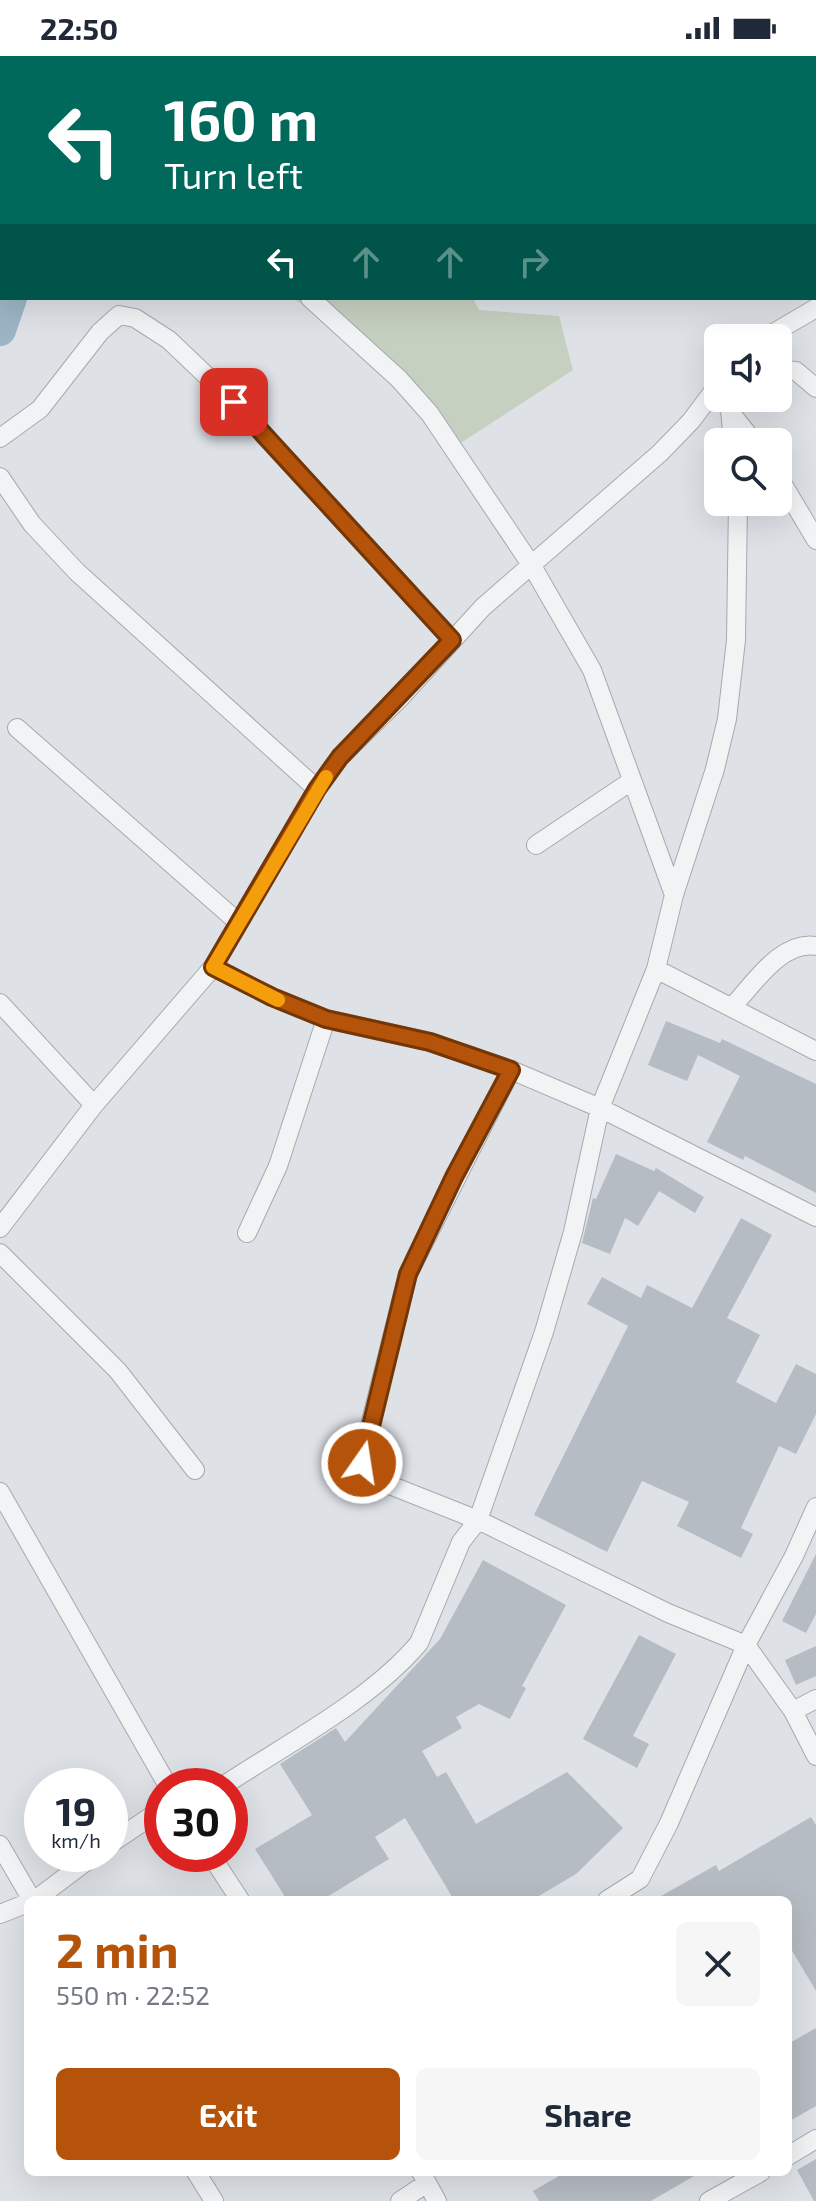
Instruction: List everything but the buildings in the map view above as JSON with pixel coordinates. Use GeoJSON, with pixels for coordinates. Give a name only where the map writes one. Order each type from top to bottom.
{"type":"FeatureCollection","features":[{"type":"Feature","properties":{"kind":"street"},"geometry":{"type":"LineString","coordinates":[[312,300],[399,379],[430,414],[532,566],[592,670],[630,782],[674,895]]}},
{"type":"Feature","properties":{"kind":"street"},"geometry":{"type":"LineString","coordinates":[[789,324],[816,308]]}},
{"type":"Feature","properties":{"kind":"street"},"geometry":{"type":"LineString","coordinates":[[0,438],[40,409],[100,332],[119,315],[135,318],[169,340],[234,402],[452,640]]}},
{"type":"Feature","properties":{"kind":"street"},"geometry":{"type":"LineString","coordinates":[[792,371],[816,388]]}},
{"type":"Feature","properties":{"kind":"street"},"geometry":{"type":"LineString","coordinates":[[0,1228],[94,1105],[213,967],[317,789],[340,757],[483,607],[660,453],[704,404]]}},
{"type":"Feature","properties":{"kind":"street"},"geometry":{"type":"LineString","coordinates":[[0,477],[32,524],[77,572],[317,789]]}},
{"type":"Feature","properties":{"kind":"street"},"geometry":{"type":"LineString","coordinates":[[792,500],[816,540]]}},
{"type":"Feature","properties":{"kind":"street"},"geometry":{"type":"LineString","coordinates":[[248,1769],[372,1685],[411,1653],[419,1643],[461,1542],[478,1520],[544,1332],[573,1232],[600,1108],[656,969],[674,895],[700,820],[727,719],[736,625],[738,516]]}},
{"type":"Feature","properties":{"kind":"street"},"geometry":{"type":"LineString","coordinates":[[17,728],[239,923]]}},
{"type":"Feature","properties":{"kind":"street"},"geometry":{"type":"LineString","coordinates":[[536,845],[630,782]]}},
{"type":"Feature","properties":{"kind":"street"},"geometry":{"type":"LineString","coordinates":[[732,1007],[778,958],[797,947],[816,946]]}},
{"type":"Feature","properties":{"kind":"street"},"geometry":{"type":"LineString","coordinates":[[213,967],[272,997],[326,1019],[430,1042],[511,1070],[600,1108],[816,1217]]}},
{"type":"Feature","properties":{"kind":"street"},"geometry":{"type":"LineString","coordinates":[[656,969],[816,1051]]}},
{"type":"Feature","properties":{"kind":"street"},"geometry":{"type":"LineString","coordinates":[[0,1003],[94,1105]]}},
{"type":"Feature","properties":{"kind":"street"},"geometry":{"type":"LineString","coordinates":[[247,1233],[278,1166],[326,1019]]}},
{"type":"Feature","properties":{"kind":"street"},"geometry":{"type":"LineString","coordinates":[[511,1070],[454,1177],[408,1274],[362,1463],[367,1476],[478,1520],[668,1613],[746,1645],[793,1711],[816,1756]]}},
{"type":"Feature","properties":{"kind":"street"},"geometry":{"type":"LineString","coordinates":[[0,1253],[118,1371],[195,1470]]}},
{"type":"Feature","properties":{"kind":"street"},"geometry":{"type":"LineString","coordinates":[[0,1492],[158,1768]]}},
{"type":"Feature","properties":{"kind":"street"},"geometry":{"type":"LineString","coordinates":[[613,1896],[640,1879],[669,1823],[746,1645],[794,1556],[816,1507]]}},
{"type":"Feature","properties":{"kind":"street"},"geometry":{"type":"LineString","coordinates":[[793,1711],[816,1699]]}},
{"type":"Feature","properties":{"kind":"street"},"geometry":{"type":"LineString","coordinates":[[0,1845],[29,1896]]}},
{"type":"Feature","properties":{"kind":"street"},"geometry":{"type":"LineString","coordinates":[[39,1896],[71,1872]]}},
{"type":"Feature","properties":{"kind":"street"},"geometry":{"type":"LineString","coordinates":[[222,1872],[237,1896]]}},
{"type":"Feature","properties":{"kind":"street"},"geometry":{"type":"LineString","coordinates":[[0,1914],[24,1904]]}},
{"type":"Feature","properties":{"kind":"street"},"geometry":{"type":"LineString","coordinates":[[792,2154],[816,2139]]}},
{"type":"Feature","properties":{"kind":"street"},"geometry":{"type":"LineString","coordinates":[[198,2176],[214,2201]]}},
{"type":"Feature","properties":{"kind":"street"},"geometry":{"type":"LineString","coordinates":[[709,2201],[754,2176]]}},
{"type":"Feature","properties":{"kind":"street"},"geometry":{"type":"LineString","coordinates":[[400,2201],[424,2178],[437,2201]]}},
{"type":"Feature","properties":{"kind":"green space"},"geometry":{"type":"Polygon","coordinates":[[[296,300],[474,300],[479,310],[559,316],[573,370],[459,444],[314,312],[296,300]]]}},
{"type":"Feature","properties":{"kind":"waterway"},"geometry":{"type":"LineString","coordinates":[[0,330],[10,300]]}},
{"type":"Feature","properties":{"kind":"slow traffic"},"geometry":{"type":"LineString","coordinates":[[278,1000],[213,967],[326,777]]}},
{"type":"Feature","properties":{"kind":"route"},"geometry":{"type":"LineString","coordinates":[[234,402],[394,573],[452,640],[401,697],[340,757],[317,789],[213,967],[272,997],[326,1019],[430,1042],[511,1070],[454,1177],[408,1274],[362,1463]]}}]}
